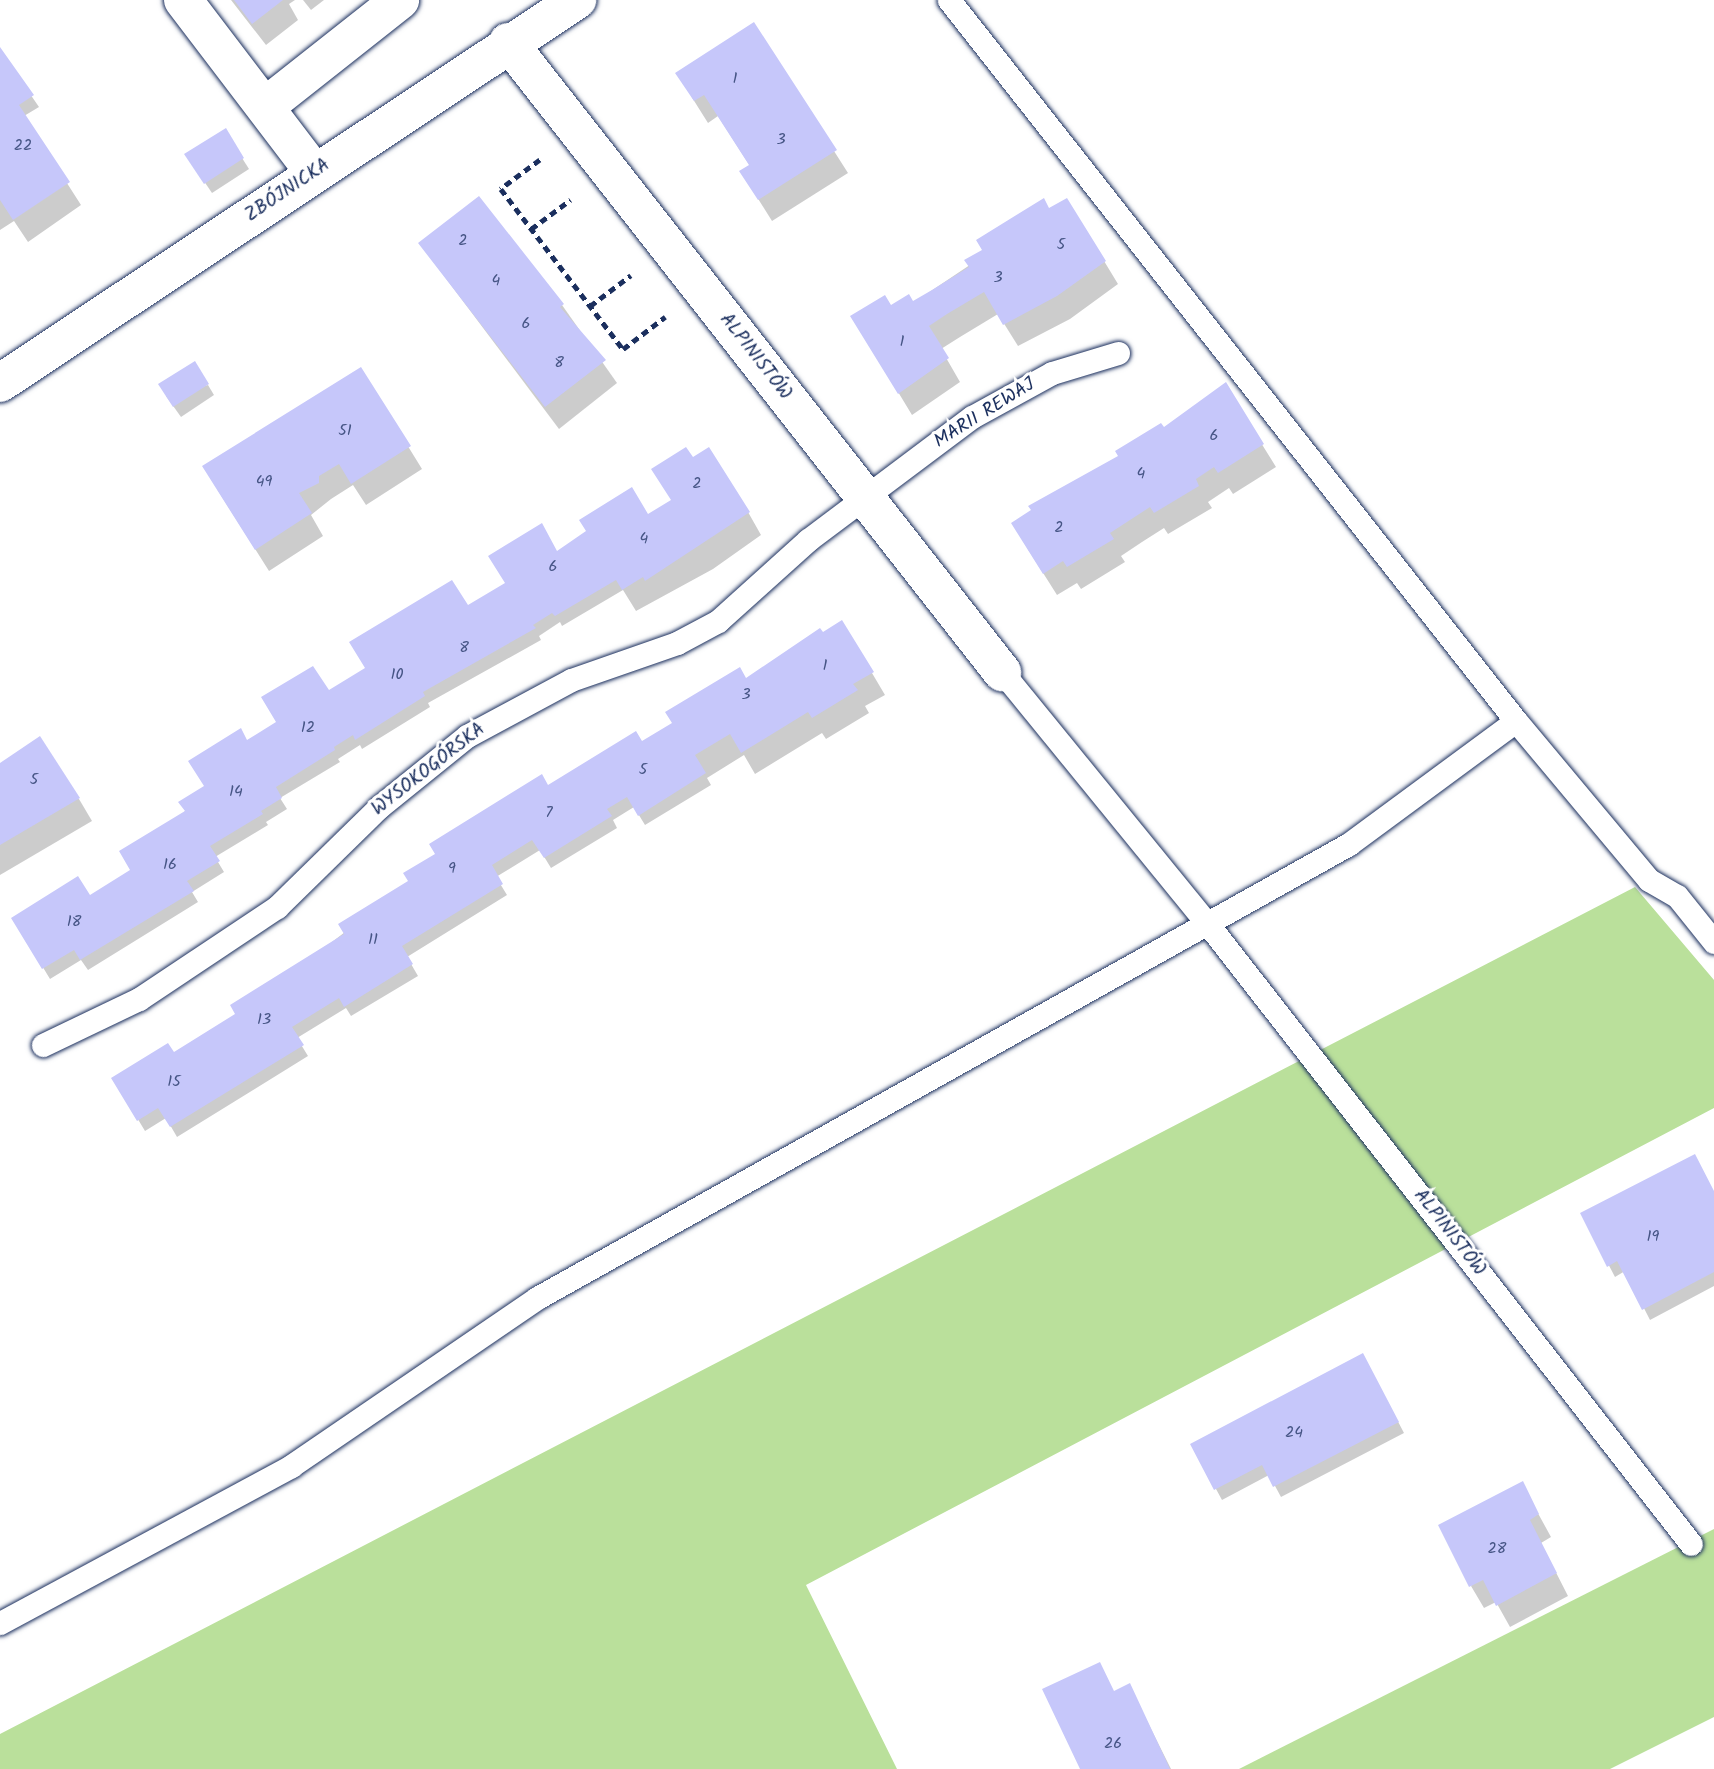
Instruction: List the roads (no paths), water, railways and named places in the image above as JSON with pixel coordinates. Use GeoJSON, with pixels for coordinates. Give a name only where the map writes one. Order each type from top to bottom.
{"type":"FeatureCollection","features":[{"type":"Feature","properties":{"kind":"street"},"geometry":{"type":"LineString","coordinates":[[183,0],[315,173]]}},
{"type":"Feature","properties":{"kind":"street"},"geometry":{"type":"LineString","coordinates":[[266,106],[400,0]]}},
{"type":"Feature","properties":{"kind":"street","name":"ZBÓJNICKA"},"geometry":{"type":"LineString","coordinates":[[0,383],[509,42],[577,0]]}},
{"type":"Feature","properties":{"kind":"street","name":"ALPINISTÓW"},"geometry":{"type":"LineString","coordinates":[[509,42],[863,498],[1002,672]]}},
{"type":"Feature","properties":{"kind":"lane"},"geometry":{"type":"LineString","coordinates":[[949,0],[1516,721],[1649,880],[1676,897],[1714,942]]}},
{"type":"Feature","properties":{"kind":"lane","name":"MARII REWAJ"},"geometry":{"type":"LineString","coordinates":[[863,498],[972,418],[1015,392],[1052,373],[1118,353]]}},
{"type":"Feature","properties":{"kind":"lane","name":"WYSOKOGÓRSKA"},"geometry":{"type":"LineString","coordinates":[[43,1045],[139,999],[277,907],[379,807],[467,736],[571,680],[677,643],[718,621],[808,540],[863,498]]}},
{"type":"Feature","properties":{"kind":"lane","name":"ALPINISTÓW"},"geometry":{"type":"LineString","coordinates":[[1002,672],[1207,923],[1691,1544]]}},
{"type":"Feature","properties":{"kind":"lane"},"geometry":{"type":"LineString","coordinates":[[0,1623],[292,1466],[537,1298],[1349,844],[1516,721]]}}]}
